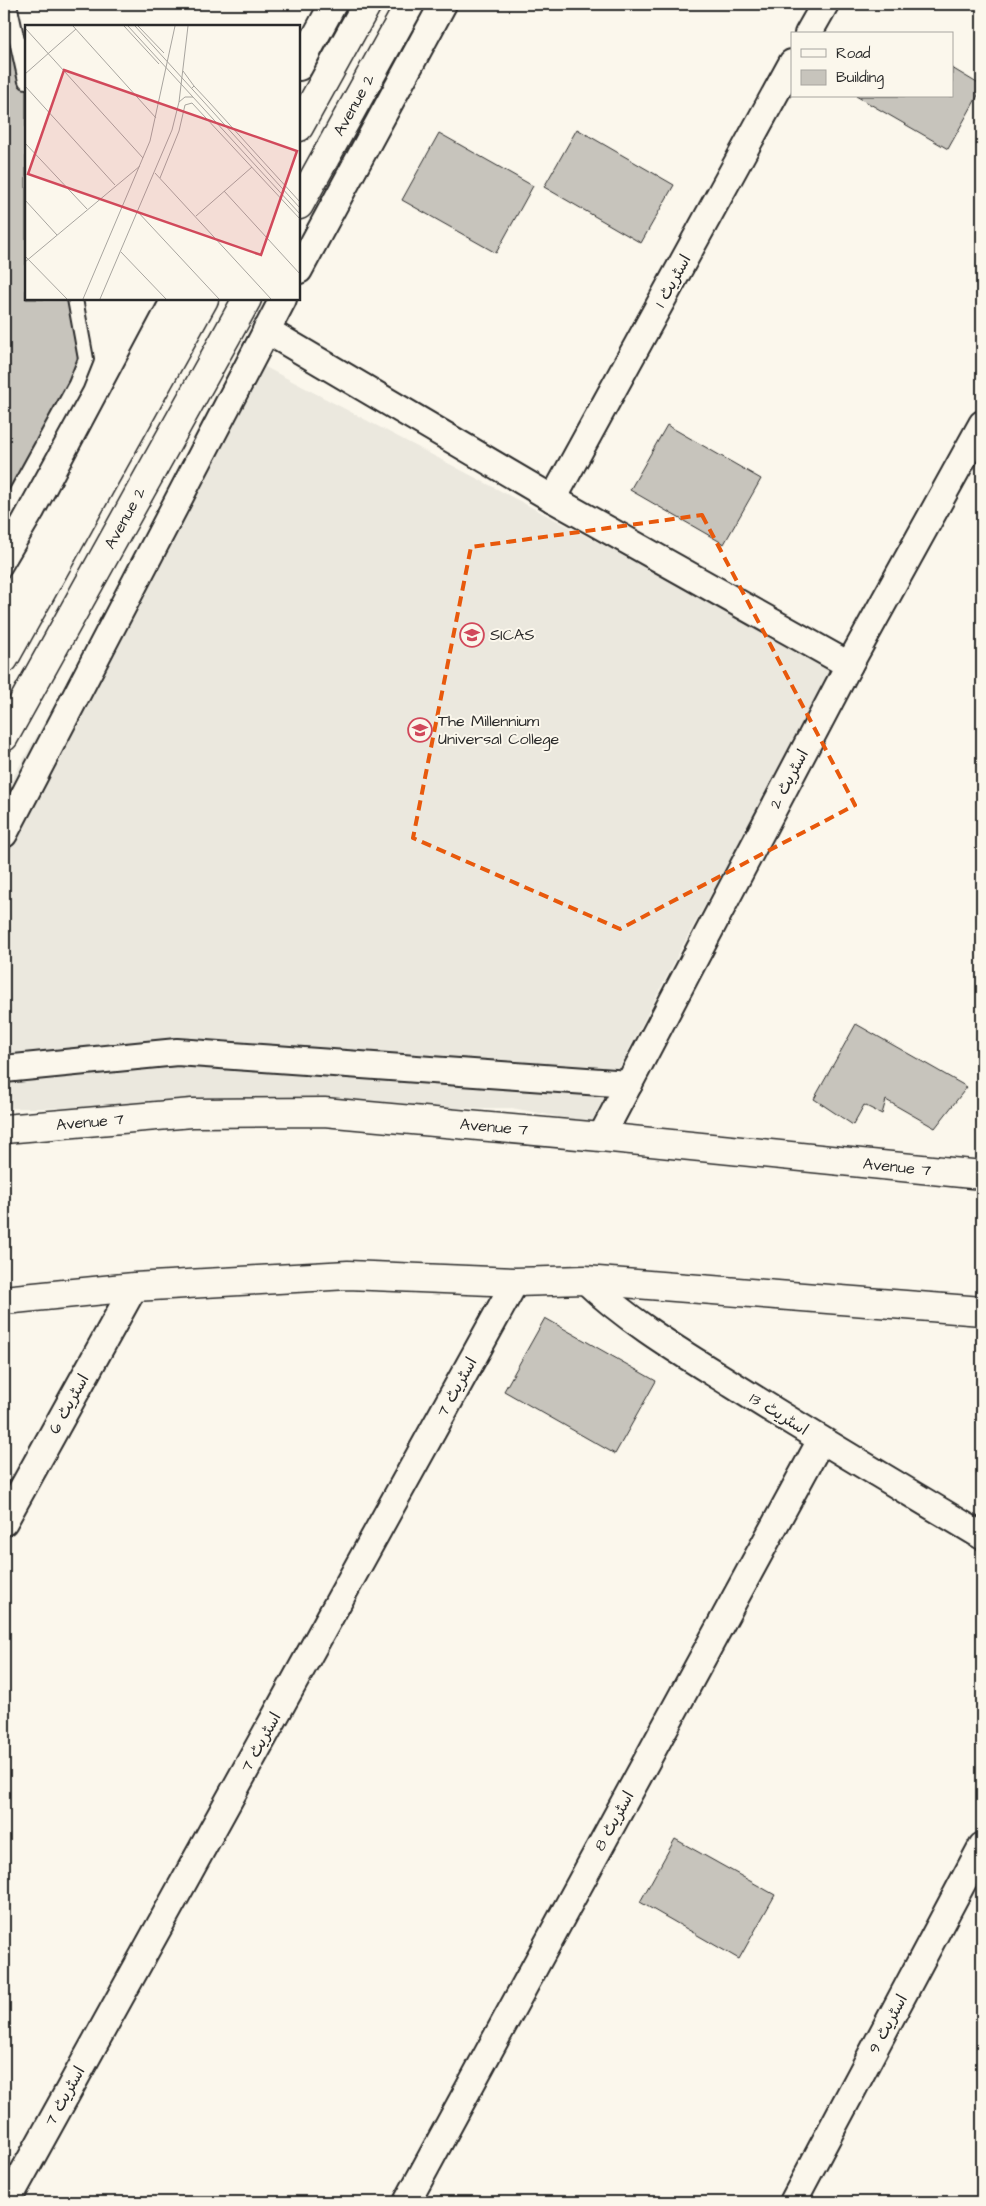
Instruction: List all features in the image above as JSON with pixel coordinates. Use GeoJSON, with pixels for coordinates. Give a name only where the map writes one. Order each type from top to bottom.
{"type":"FeatureCollection","features":[{"type":"Feature","properties":{"kind":"main road"},"geometry":{"type":"LineString","coordinates":[[300,125],[367,4]]}},
{"type":"Feature","properties":{"kind":"main road","name":"Avenue 2"},"geometry":{"type":"LineString","coordinates":[[300,203],[410,4]]}},
{"type":"Feature","properties":{"kind":"main road"},"geometry":{"type":"LineString","coordinates":[[4,659],[203,300]]}},
{"type":"Feature","properties":{"kind":"main road","name":"Avenue 2"},"geometry":{"type":"LineString","coordinates":[[4,737],[246,300]]}},
{"type":"Feature","properties":{"kind":"main road"},"geometry":{"type":"LineString","coordinates":[[54,570],[87,586]]}},
{"type":"Feature","properties":{"kind":"main road","name":"Avenue 7"},"geometry":{"type":"LineString","coordinates":[[4,1129],[192,1113],[324,1112],[982,1174]]}},
{"type":"Feature","properties":{"kind":"main road"},"geometry":{"type":"LineString","coordinates":[[4,1300],[134,1287],[348,1275],[515,1282],[585,1280],[982,1311]]}},
{"type":"Feature","properties":{"kind":"street"},"geometry":{"type":"LineString","coordinates":[[300,65],[332,4]]}},
{"type":"Feature","properties":{"kind":"street"},"geometry":{"type":"LineString","coordinates":[[300,268],[443,4]]}},
{"type":"Feature","properties":{"kind":"street"},"geometry":{"type":"LineString","coordinates":[[809,32],[825,4]]}},
{"type":"Feature","properties":{"kind":"street","name":"اسٹریٹ 1"},"geometry":{"type":"LineString","coordinates":[[553,499],[791,65]]}},
{"type":"Feature","properties":{"kind":"street"},"geometry":{"type":"LineString","coordinates":[[4,611],[55,525],[174,300]]}},
{"type":"Feature","properties":{"kind":"street"},"geometry":{"type":"LineString","coordinates":[[4,834],[266,330],[283,300]]}},
{"type":"Feature","properties":{"kind":"street"},"geometry":{"type":"LineString","coordinates":[[266,330],[553,499],[849,665]]}},
{"type":"Feature","properties":{"kind":"street","name":"اسٹریٹ 2"},"geometry":{"type":"LineString","coordinates":[[601,1137],[849,665],[982,424]]}},
{"type":"Feature","properties":{"kind":"street"},"geometry":{"type":"LineString","coordinates":[[4,1069],[177,1052],[630,1084]]}},
{"type":"Feature","properties":{"kind":"street","name":"اسٹریٹ 13"},"geometry":{"type":"LineString","coordinates":[[585,1280],[610,1304],[656,1336],[821,1440],[982,1536]]}},
{"type":"Feature","properties":{"kind":"street","name":"اسٹریٹ 7"},"geometry":{"type":"LineString","coordinates":[[7,2202],[515,1282]]}},
{"type":"Feature","properties":{"kind":"street","name":"اسٹریٹ 6"},"geometry":{"type":"LineString","coordinates":[[4,1522],[134,1287]]}},
{"type":"Feature","properties":{"kind":"street","name":"اسٹریٹ 8"},"geometry":{"type":"LineString","coordinates":[[406,2202],[821,1440]]}},
{"type":"Feature","properties":{"kind":"street","name":"اسٹریٹ 9"},"geometry":{"type":"LineString","coordinates":[[793,2202],[982,1846]]}},
{"type":"Feature","properties":{"kind":"lane"},"geometry":{"type":"LineString","coordinates":[[9,4],[25,76]]}},
{"type":"Feature","properties":{"kind":"lane"},"geometry":{"type":"LineString","coordinates":[[4,515],[76,384],[86,359],[75,300]]}},
{"type":"Feature","properties":{"kind":"highlighted area"},"geometry":{"type":"Polygon","coordinates":[[[702,515],[855,805],[620,929],[413,838],[471,547],[702,515]]]}},
{"type":"Feature","properties":{"kind":"shaded area","name":"The Millennium Universal College"},"geometry":{"type":"Polygon","coordinates":[[[252,360],[835,667],[682,947],[591,1123],[512,1108],[4,1108],[4,793],[252,360]]]}},
{"type":"Feature","properties":{"kind":"building"},"geometry":{"type":"Polygon","coordinates":[[[4,4],[25,78],[25,300],[75,300],[86,359],[4,515],[4,4]]]}},
{"type":"Feature","properties":{"kind":"building"},"geometry":{"type":"Polygon","coordinates":[[[954,69],[982,86],[982,88],[948,149],[859,98],[954,98],[954,69]]]}},
{"type":"Feature","properties":{"kind":"building"},"geometry":{"type":"Polygon","coordinates":[[[577,129],[674,185],[641,243],[544,187],[577,129]]]}},
{"type":"Feature","properties":{"kind":"building"},"geometry":{"type":"Polygon","coordinates":[[[439,133],[533,186],[496,253],[402,200],[439,133]]]}},
{"type":"Feature","properties":{"kind":"building"},"geometry":{"type":"Polygon","coordinates":[[[667,425],[761,479],[724,544],[630,490],[667,425]]]}},
{"type":"Feature","properties":{"kind":"building"},"geometry":{"type":"Polygon","coordinates":[[[856,1024],[967,1087],[935,1128],[886,1100],[882,1114],[864,1105],[853,1125],[814,1099],[856,1024]]]}},
{"type":"Feature","properties":{"kind":"building"},"geometry":{"type":"Polygon","coordinates":[[[545,1318],[656,1381],[615,1454],[504,1391],[545,1318]]]}},
{"type":"Feature","properties":{"kind":"building"},"geometry":{"type":"Polygon","coordinates":[[[675,1839],[775,1895],[739,1959],[640,1902],[675,1839]]]}},
{"type":"Feature","properties":{"kind":"place","name":"SICAS"},"geometry":{"type":"Point","coordinates":[472,635]}},
{"type":"Feature","properties":{"kind":"place","name":"The Millennium Universal College"},"geometry":{"type":"Point","coordinates":[420,730]}}]}
